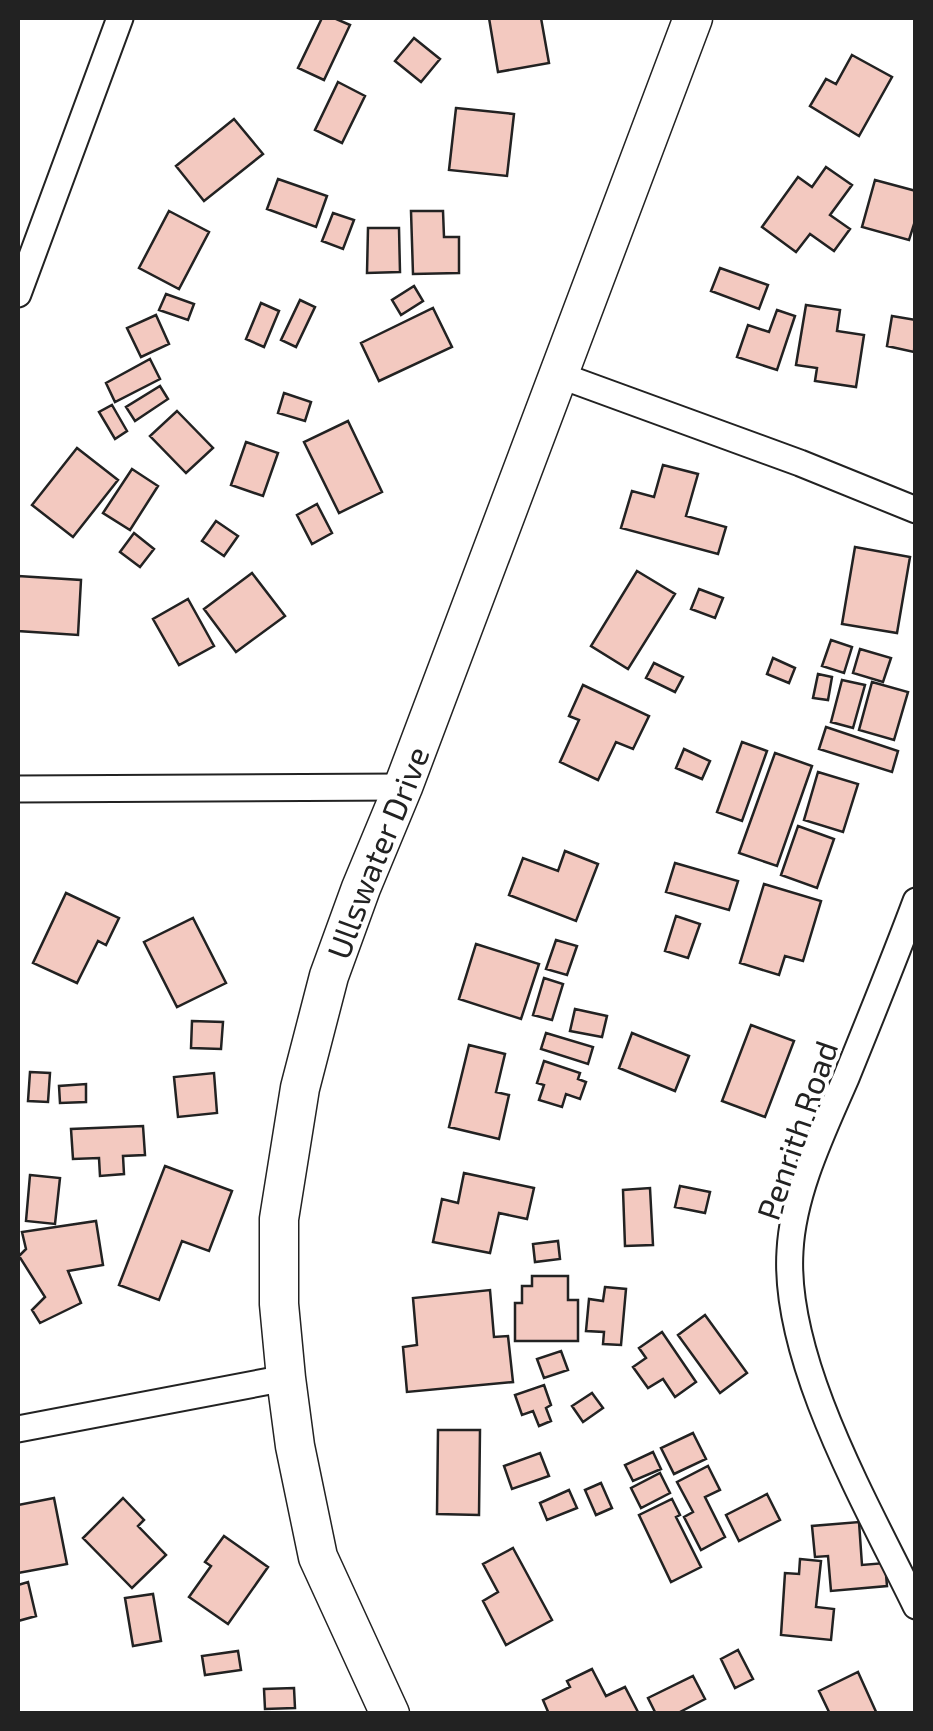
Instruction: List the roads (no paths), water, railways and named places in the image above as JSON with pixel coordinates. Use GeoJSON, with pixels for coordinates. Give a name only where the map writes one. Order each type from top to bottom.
{"type":"FeatureCollection","features":[{"type":"Feature","properties":{"kind":"street"},"geometry":{"type":"LineString","coordinates":[[18,294],[120,18]]}},
{"type":"Feature","properties":{"kind":"street","name":"Ullswater Drive"},"geometry":{"type":"LineString","coordinates":[[390,1714],[318,1557],[286,1378],[279,1304],[278,1219],[300,1088],[329,976],[360,888],[403,788],[693,18]]}},
{"type":"Feature","properties":{"kind":"street"},"geometry":{"type":"LineString","coordinates":[[558,374],[916,510]]}},
{"type":"Feature","properties":{"kind":"street"},"geometry":{"type":"LineString","coordinates":[[18,788],[403,788]]}},
{"type":"Feature","properties":{"kind":"street","name":"Penrith Road"},"geometry":{"type":"LineString","coordinates":[[916,900],[801,1195],[790,1248],[790,1289],[801,1339],[832,1434],[916,1606]]}},
{"type":"Feature","properties":{"kind":"street"},"geometry":{"type":"LineString","coordinates":[[18,1428],[286,1378]]}}]}
